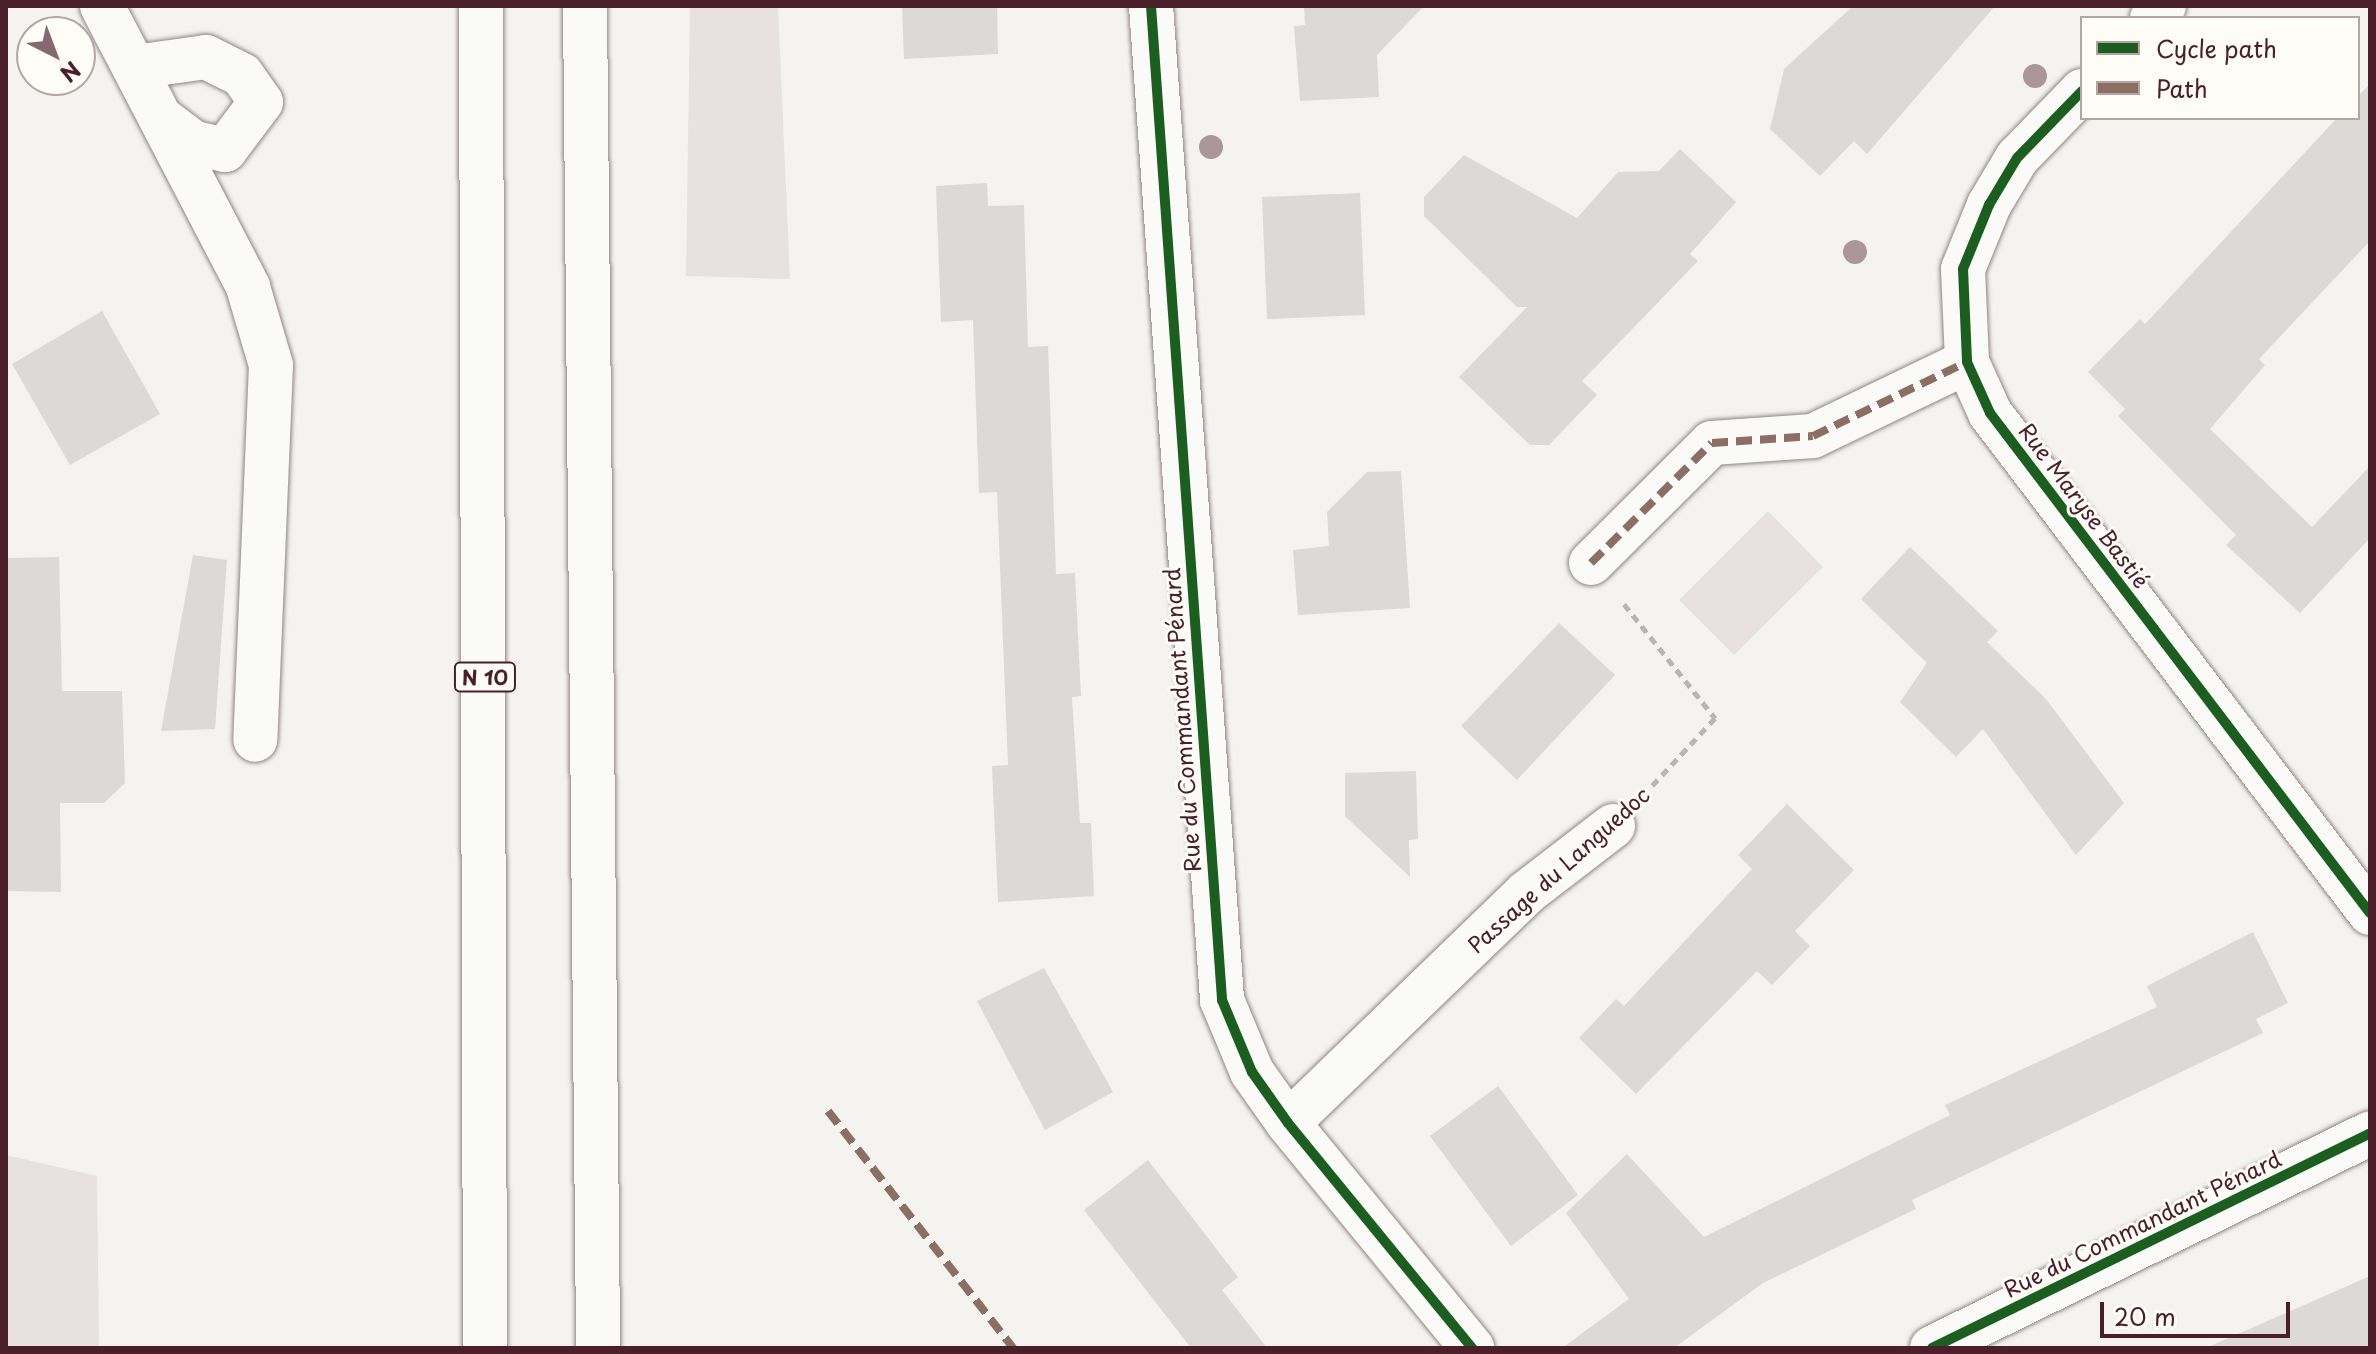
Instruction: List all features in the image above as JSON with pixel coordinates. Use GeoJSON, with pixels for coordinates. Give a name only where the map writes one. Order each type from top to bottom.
{"type":"FeatureCollection","features":[{"type":"Feature","properties":{"kind":"main road"},"geometry":{"type":"LineString","coordinates":[[102,6],[248,287],[271,365],[255,740]]}},
{"type":"Feature","properties":{"kind":"main road","name":"N 10"},"geometry":{"type":"LineString","coordinates":[[481,6],[485,1348]]}},
{"type":"Feature","properties":{"kind":"main road"},"geometry":{"type":"LineString","coordinates":[[585,6],[591,1017],[598,1348]]}},
{"type":"Feature","properties":{"kind":"main road","name":"Rue du Commandant Pénard"},"geometry":{"type":"LineString","coordinates":[[1151,6],[1222,1000],[1252,1072],[1288,1123],[1472,1348]]}},
{"type":"Feature","properties":{"kind":"main road"},"geometry":{"type":"LineString","coordinates":[[135,67],[206,57],[242,75],[261,102],[225,150],[194,143],[163,120]]}},
{"type":"Feature","properties":{"kind":"main road","name":"Rue Maryse Bastié"},"geometry":{"type":"LineString","coordinates":[[2080,93],[2017,158],[1989,205],[1963,269],[1967,362],[1990,413],[2370,913]]}},
{"type":"Feature","properties":{"kind":"main road"},"geometry":{"type":"LineString","coordinates":[[1591,563],[1712,443],[1813,436],[1967,362]]}},
{"type":"Feature","properties":{"kind":"main road","name":"Passage du Languedoc"},"geometry":{"type":"LineString","coordinates":[[1288,1123],[1526,893],[1613,826]]}},
{"type":"Feature","properties":{"kind":"main road"},"geometry":{"type":"LineString","coordinates":[[587,1348],[591,1017]]}},
{"type":"Feature","properties":{"kind":"main road","name":"Rue du Commandant Pénard"},"geometry":{"type":"LineString","coordinates":[[1932,1348],[2370,1133]]}},
{"type":"Feature","properties":{"kind":"shaded area"},"geometry":{"type":"Polygon","coordinates":[[[690,6],[778,6],[790,279],[686,276],[690,6]]]}},
{"type":"Feature","properties":{"kind":"shaded area"},"geometry":{"type":"Polygon","coordinates":[[[1768,511],[1823,567],[1734,655],[1679,600],[1768,511]]]}},
{"type":"Feature","properties":{"kind":"shaded area"},"geometry":{"type":"Polygon","coordinates":[[[6,1155],[97,1176],[99,1348],[6,1348],[6,1155]]]}},
{"type":"Feature","properties":{"kind":"building"},"geometry":{"type":"Polygon","coordinates":[[[902,6],[997,6],[998,54],[904,59],[902,6]]]}},
{"type":"Feature","properties":{"kind":"building"},"geometry":{"type":"Polygon","coordinates":[[[1304,6],[1424,6],[1377,55],[1379,97],[1300,101],[1294,26],[1305,25],[1304,6]]]}},
{"type":"Feature","properties":{"kind":"building"},"geometry":{"type":"Polygon","coordinates":[[[1853,6],[1995,6],[1867,154],[1854,141],[1820,176],[1770,129],[1784,69],[1853,6]]]}},
{"type":"Feature","properties":{"kind":"building"},"geometry":{"type":"Polygon","coordinates":[[[2370,84],[2370,241],[2259,359],[2265,365],[2210,429],[2312,527],[2370,466],[2370,538],[2300,613],[2226,545],[2236,535],[2118,416],[2125,409],[2088,372],[2140,319],[2145,324],[2335,120],[2360,120],[2360,94],[2370,84]]]}},
{"type":"Feature","properties":{"kind":"building"},"geometry":{"type":"Polygon","coordinates":[[[1680,149],[1736,202],[1690,254],[1698,261],[1582,381],[1597,395],[1549,445],[1530,445],[1459,377],[1527,307],[1517,307],[1424,216],[1424,197],[1464,155],[1577,218],[1618,172],[1659,171],[1680,149]]]}},
{"type":"Feature","properties":{"kind":"building"},"geometry":{"type":"Polygon","coordinates":[[[987,183],[988,206],[1024,205],[1028,347],[1048,346],[1056,574],[1075,573],[1081,696],[1072,697],[1080,823],[1091,823],[1094,896],[998,902],[992,766],[1008,765],[997,492],[979,493],[973,320],[941,322],[936,186],[987,183]]]}},
{"type":"Feature","properties":{"kind":"building"},"geometry":{"type":"Polygon","coordinates":[[[1360,193],[1365,315],[1267,319],[1262,197],[1360,193]]]}},
{"type":"Feature","properties":{"kind":"building"},"geometry":{"type":"Polygon","coordinates":[[[102,311],[160,414],[70,465],[12,364],[102,311]]]}},
{"type":"Feature","properties":{"kind":"building"},"geometry":{"type":"Polygon","coordinates":[[[1401,471],[1410,608],[1298,615],[1293,550],[1329,546],[1327,512],[1367,472],[1401,471]]]}},
{"type":"Feature","properties":{"kind":"building"},"geometry":{"type":"Polygon","coordinates":[[[1910,547],[1998,631],[1987,642],[2046,699],[2124,803],[2076,855],[1983,729],[1956,757],[1900,702],[1927,663],[1861,599],[1910,547]]]}},
{"type":"Feature","properties":{"kind":"building"},"geometry":{"type":"Polygon","coordinates":[[[193,555],[227,560],[215,729],[161,731],[193,555]]]}},
{"type":"Feature","properties":{"kind":"building"},"geometry":{"type":"Polygon","coordinates":[[[59,557],[62,691],[122,691],[125,783],[104,803],[60,803],[61,892],[6,891],[6,558],[59,557]]]}},
{"type":"Feature","properties":{"kind":"building"},"geometry":{"type":"Polygon","coordinates":[[[1559,623],[1615,675],[1517,780],[1461,726],[1559,623]]]}},
{"type":"Feature","properties":{"kind":"building"},"geometry":{"type":"Polygon","coordinates":[[[1416,771],[1418,839],[1409,840],[1410,877],[1345,816],[1345,773],[1416,771]]]}},
{"type":"Feature","properties":{"kind":"building"},"geometry":{"type":"Polygon","coordinates":[[[1787,804],[1854,870],[1795,931],[1810,946],[1772,985],[1757,971],[1636,1094],[1579,1038],[1616,999],[1624,1006],[1752,869],[1738,855],[1787,804]]]}},
{"type":"Feature","properties":{"kind":"building"},"geometry":{"type":"Polygon","coordinates":[[[2253,932],[2288,1003],[2256,1019],[2263,1033],[1912,1200],[1916,1209],[1763,1283],[1674,1348],[1562,1348],[1629,1299],[1566,1213],[1627,1154],[1704,1237],[1950,1115],[1945,1105],[2157,1007],[2147,986],[2253,932]]]}},
{"type":"Feature","properties":{"kind":"building"},"geometry":{"type":"Polygon","coordinates":[[[1044,968],[1113,1092],[1045,1130],[977,1001],[1044,968]]]}},
{"type":"Feature","properties":{"kind":"building"},"geometry":{"type":"Polygon","coordinates":[[[1498,1086],[1578,1195],[1511,1246],[1430,1136],[1498,1086]]]}},
{"type":"Feature","properties":{"kind":"building"},"geometry":{"type":"Polygon","coordinates":[[[1148,1160],[1238,1277],[1222,1290],[1267,1348],[1191,1348],[1084,1210],[1148,1160]]]}},
{"type":"Feature","properties":{"kind":"building"},"geometry":{"type":"Polygon","coordinates":[[[2370,1276],[2370,1348],[2206,1348],[2370,1276]]]}},
{"type":"Feature","properties":{"kind":"marked path"},"geometry":{"type":"LineString","coordinates":[[1591,563],[1712,443],[1813,436],[1967,362]]}},
{"type":"Feature","properties":{"kind":"marked path"},"geometry":{"type":"LineString","coordinates":[[828,1111],[1013,1348]]}},
{"type":"Feature","properties":{"kind":"cycle path"},"geometry":{"type":"LineString","coordinates":[[1151,6],[1222,1000],[1252,1072],[1288,1123],[1472,1348]]}},
{"type":"Feature","properties":{"kind":"cycle path"},"geometry":{"type":"LineString","coordinates":[[2080,93],[2017,158],[1989,205],[1963,269],[1967,362],[1990,413],[2370,913]]}},
{"type":"Feature","properties":{"kind":"cycle path"},"geometry":{"type":"LineString","coordinates":[[1932,1348],[2370,1133]]}}]}
